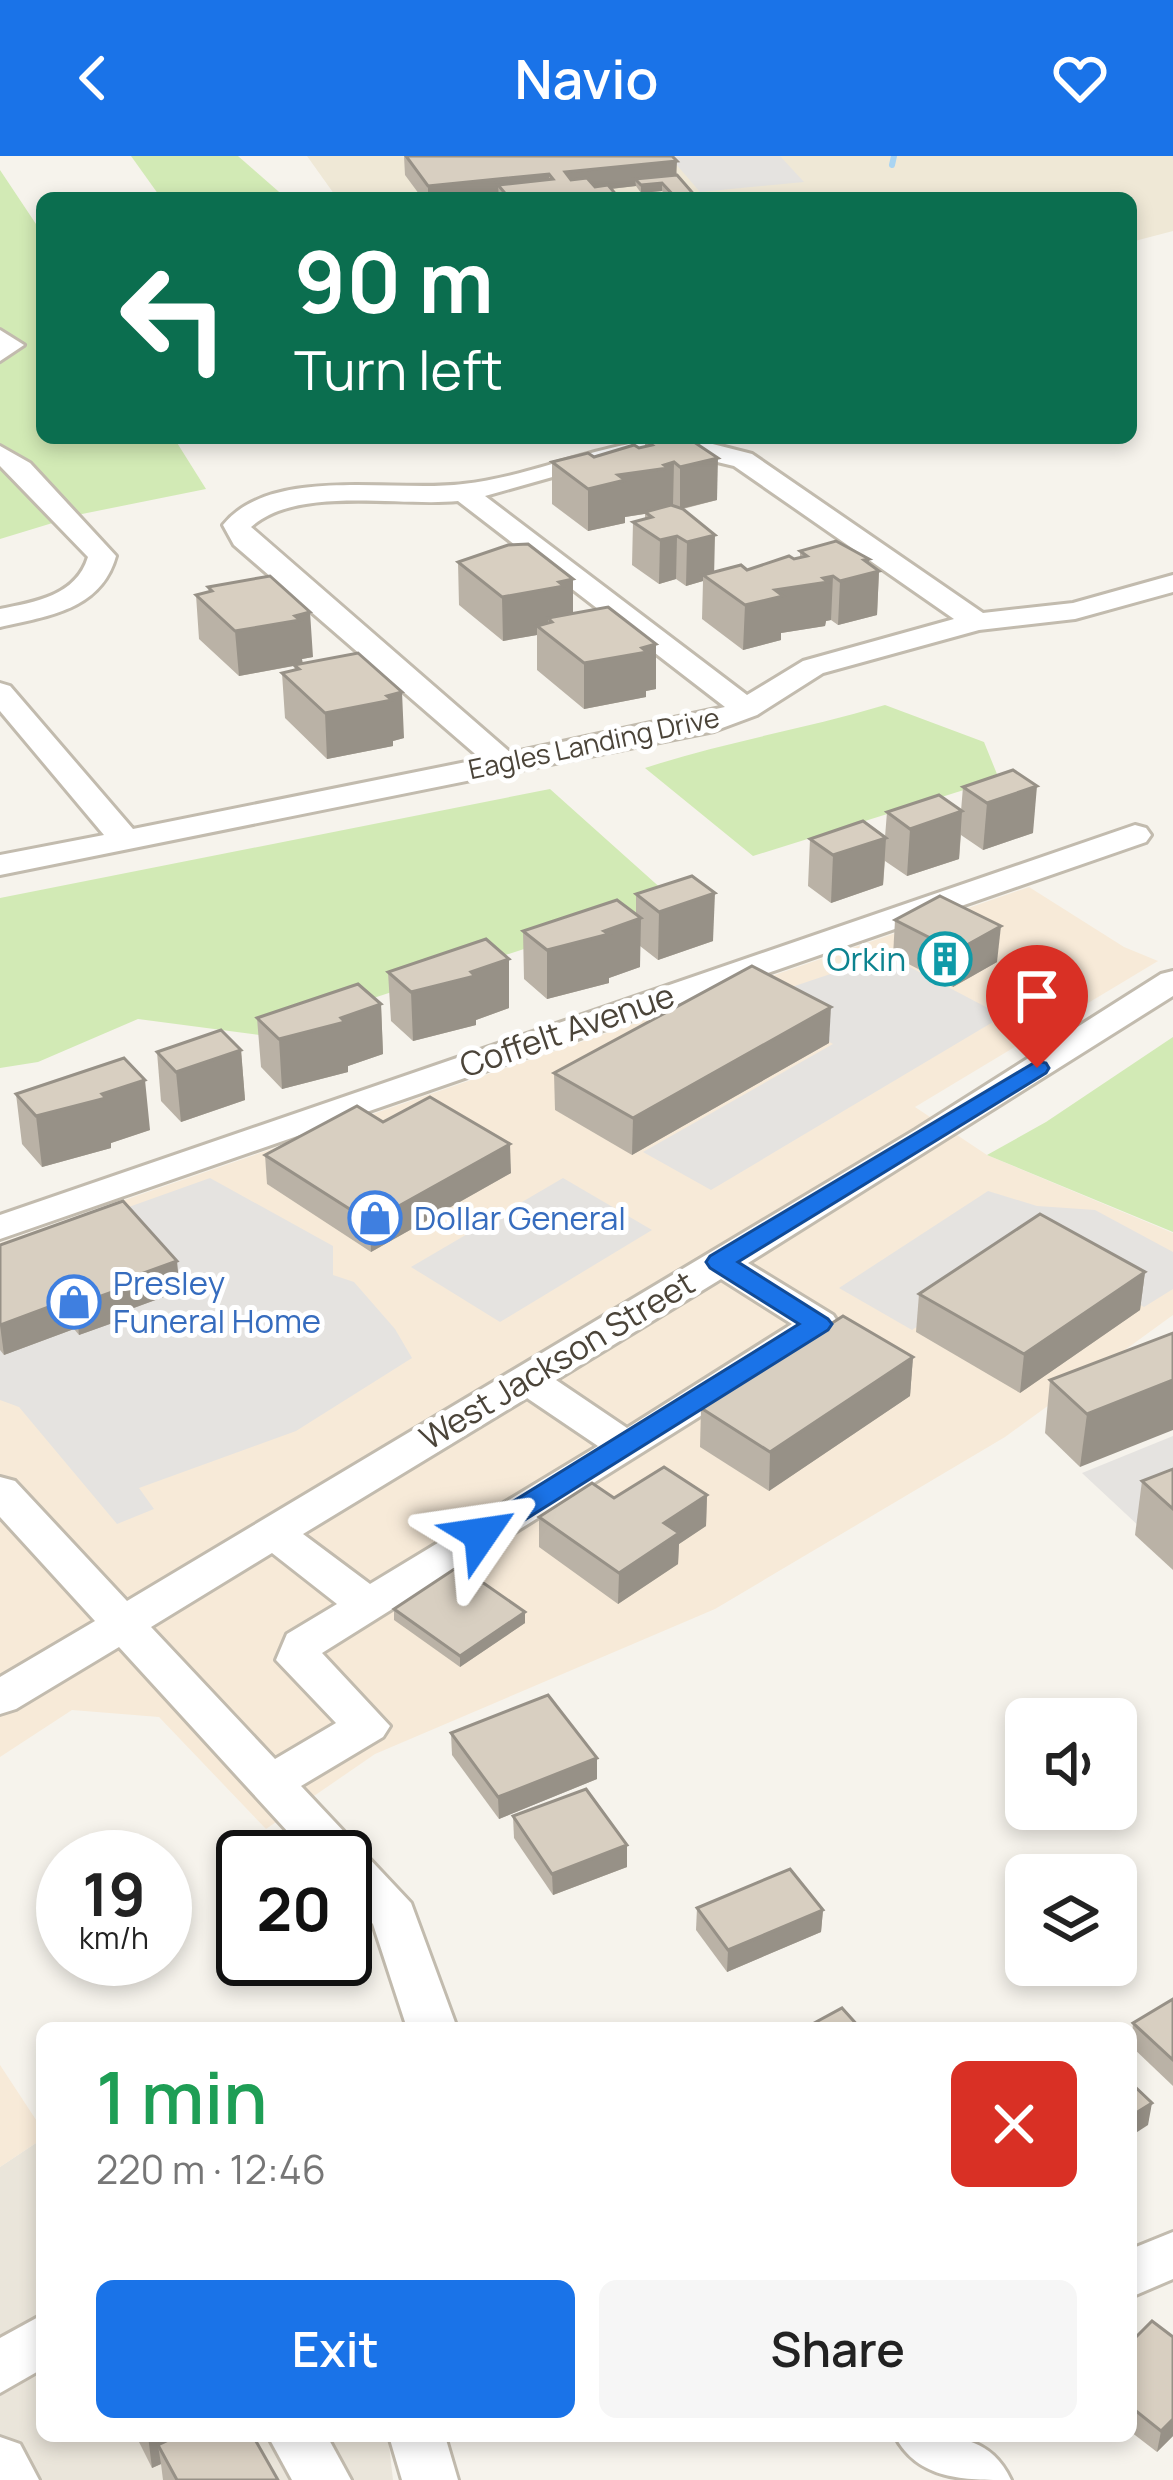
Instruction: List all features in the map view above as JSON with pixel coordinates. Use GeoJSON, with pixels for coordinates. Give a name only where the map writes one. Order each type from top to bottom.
{"type":"FeatureCollection","features":[{"type":"Feature","properties":{"kind":"street"},"geometry":{"type":"LineString","coordinates":[[0,337],[12,345],[0,354]]}},
{"type":"Feature","properties":{"kind":"street"},"geometry":{"type":"LineString","coordinates":[[505,764],[244,539],[237,525],[244,514],[298,498],[464,493],[663,444]]}},
{"type":"Feature","properties":{"kind":"street"},"geometry":{"type":"LineString","coordinates":[[704,444],[743,460],[977,622]]}},
{"type":"Feature","properties":{"kind":"street"},"geometry":{"type":"LineString","coordinates":[[0,454],[102,556],[100,570],[84,591],[0,618]]}},
{"type":"Feature","properties":{"kind":"street"},"geometry":{"type":"LineString","coordinates":[[464,493],[746,709]]}},
{"type":"Feature","properties":{"kind":"street","name":"Eagles Landing Drive"},"geometry":{"type":"LineString","coordinates":[[0,866],[714,722],[746,709],[814,668],[977,622],[1075,611],[1173,584]]}},
{"type":"Feature","properties":{"kind":"street"},"geometry":{"type":"LineString","coordinates":[[0,692],[126,839]]}},
{"type":"Feature","properties":{"kind":"street","name":"Coffelt Avenue"},"geometry":{"type":"LineString","coordinates":[[0,1228],[1136,835]]}},
{"type":"Feature","properties":{"kind":"street","name":"West Jackson Street"},"geometry":{"type":"LineString","coordinates":[[0,1698],[928,1138],[1173,981]]}},
{"type":"Feature","properties":{"kind":"street"},"geometry":{"type":"LineString","coordinates":[[270,1784],[367,1726],[298,1660],[303,1646],[819,1324],[720,1262]]}},
{"type":"Feature","properties":{"kind":"street"},"geometry":{"type":"LineString","coordinates":[[527,1379],[627,1447]]}},
{"type":"Feature","properties":{"kind":"street"},"geometry":{"type":"LineString","coordinates":[[0,1491],[313,1830]]}},
{"type":"Feature","properties":{"kind":"street"},"geometry":{"type":"LineString","coordinates":[[272,1532],[368,1605]]}},
{"type":"Feature","properties":{"kind":"street"},"geometry":{"type":"LineString","coordinates":[[372,1893],[394,1916],[430,2022]]}},
{"type":"Feature","properties":{"kind":"street"},"geometry":{"type":"LineString","coordinates":[[1137,2271],[1173,2254]]}},
{"type":"Feature","properties":{"kind":"street"},"geometry":{"type":"LineString","coordinates":[[0,2369],[36,2342]]}},
{"type":"Feature","properties":{"kind":"street"},"geometry":{"type":"LineString","coordinates":[[300,2442],[323,2480]]}},
{"type":"Feature","properties":{"kind":"street"},"geometry":{"type":"LineString","coordinates":[[419,2442],[430,2480]]}},
{"type":"Feature","properties":{"kind":"street"},"geometry":{"type":"LineString","coordinates":[[931,2442],[983,2480]]}},
{"type":"Feature","properties":{"kind":"street"},"geometry":{"type":"LineString","coordinates":[[0,2462],[10,2480]]}},
{"type":"Feature","properties":{"kind":"shaded area"},"geometry":{"type":"Polygon","coordinates":[[[307,156],[1173,156],[1173,231],[1137,240],[1137,192],[333,192],[307,156]]]}},
{"type":"Feature","properties":{"kind":"shaded area"},"geometry":{"type":"Polygon","coordinates":[[[669,156],[780,156],[804,182],[700,192],[669,156]]]}},
{"type":"Feature","properties":{"kind":"shaded area"},"geometry":{"type":"Polygon","coordinates":[[[1029,887],[1124,947],[1158,961],[915,1107],[987,1155],[1173,1233],[1173,1315],[1005,1437],[715,1609],[375,1754],[266,1829],[159,1717],[72,1710],[0,1757],[0,1243],[1029,887]]]}},
{"type":"Feature","properties":{"kind":"shaded area"},"geometry":{"type":"Polygon","coordinates":[[[887,955],[1003,1016],[711,1190],[643,1152],[833,1044],[753,1000],[887,955]]]}},
{"type":"Feature","properties":{"kind":"shaded area"},"geometry":{"type":"Polygon","coordinates":[[[210,1178],[333,1246],[333,1275],[354,1282],[395,1329],[412,1358],[296,1431],[139,1488],[154,1509],[117,1524],[19,1407],[0,1400],[0,1253],[210,1178]]]}},
{"type":"Feature","properties":{"kind":"shaded area"},"geometry":{"type":"Polygon","coordinates":[[[563,1178],[652,1230],[500,1322],[411,1267],[563,1178]]]}},
{"type":"Feature","properties":{"kind":"shaded area"},"geometry":{"type":"Polygon","coordinates":[[[988,1191],[1037,1206],[1095,1210],[1173,1252],[1173,1289],[1144,1307],[1037,1247],[912,1330],[839,1288],[988,1191]]]}},
{"type":"Feature","properties":{"kind":"shaded area"},"geometry":{"type":"Polygon","coordinates":[[[1173,1436],[1173,1515],[1141,1528],[1082,1473],[1173,1436]]]}},
{"type":"Feature","properties":{"kind":"shaded area"},"geometry":{"type":"Polygon","coordinates":[[[0,2065],[36,2120],[36,2143],[0,2167],[0,2065]]]}},
{"type":"Feature","properties":{"kind":"shaded area"},"geometry":{"type":"Polygon","coordinates":[[[36,2143],[36,2442],[389,2442],[393,2480],[0,2480],[0,2167],[36,2143]]]}},
{"type":"Feature","properties":{"kind":"green space"},"geometry":{"type":"Polygon","coordinates":[[[131,156],[238,156],[279,192],[157,192],[131,156]]]}},
{"type":"Feature","properties":{"kind":"green space"},"geometry":{"type":"Polygon","coordinates":[[[0,170],[36,224],[36,444],[178,444],[206,489],[82,514],[0,539],[0,170]]]}},
{"type":"Feature","properties":{"kind":"green space"},"geometry":{"type":"Polygon","coordinates":[[[885,705],[984,742],[999,779],[753,856],[645,768],[705,751],[885,705]]]}},
{"type":"Feature","properties":{"kind":"green space"},"geometry":{"type":"Polygon","coordinates":[[[550,789],[674,900],[260,1035],[138,1019],[38,1062],[0,1068],[0,898],[550,789]]]}},
{"type":"Feature","properties":{"kind":"green space"},"geometry":{"type":"Polygon","coordinates":[[[1173,1037],[1173,1232],[987,1155],[1046,1122],[1173,1037]]]}},
{"type":"Feature","properties":{"kind":"building"},"geometry":{"type":"Polygon","coordinates":[[[406,156],[672,156],[677,161],[565,172],[571,180],[587,178],[595,187],[608,185],[614,192],[504,192],[498,185],[553,179],[549,174],[428,186],[406,156]]]}},
{"type":"Feature","properties":{"kind":"building"},"geometry":{"type":"Polygon","coordinates":[[[677,175],[692,192],[670,192],[662,183],[641,185],[635,179],[677,175]]]}},
{"type":"Feature","properties":{"kind":"building"},"geometry":{"type":"Polygon","coordinates":[[[697,444],[718,458],[618,475],[625,480],[588,489],[552,462],[588,453],[594,457],[634,445],[697,444]]]}},
{"type":"Feature","properties":{"kind":"building"},"geometry":{"type":"Polygon","coordinates":[[[671,505],[715,535],[687,542],[677,536],[660,540],[633,522],[652,517],[645,512],[671,505]]]}},
{"type":"Feature","properties":{"kind":"building"},"geometry":{"type":"Polygon","coordinates":[[[836,541],[869,559],[864,560],[879,571],[775,590],[783,596],[745,605],[703,575],[807,556],[800,551],[836,541]]]}},
{"type":"Feature","properties":{"kind":"building"},"geometry":{"type":"Polygon","coordinates":[[[528,544],[573,579],[559,582],[564,586],[502,597],[458,562],[508,545],[528,544]]]}},
{"type":"Feature","properties":{"kind":"building"},"geometry":{"type":"Polygon","coordinates":[[[270,576],[310,612],[295,616],[300,620],[235,631],[196,595],[212,591],[208,587],[270,576]]]}},
{"type":"Feature","properties":{"kind":"building"},"geometry":{"type":"Polygon","coordinates":[[[608,607],[656,644],[642,648],[647,652],[584,663],[537,626],[552,622],[548,618],[608,607]]]}},
{"type":"Feature","properties":{"kind":"building"},"geometry":{"type":"Polygon","coordinates":[[[358,653],[402,692],[387,696],[392,700],[325,713],[282,673],[299,669],[294,665],[358,653]]]}},
{"type":"Feature","properties":{"kind":"building"},"geometry":{"type":"Polygon","coordinates":[[[1013,770],[1037,786],[987,803],[963,787],[1013,770]]]}},
{"type":"Feature","properties":{"kind":"building"},"geometry":{"type":"Polygon","coordinates":[[[939,795],[962,811],[910,829],[887,812],[939,795]]]}},
{"type":"Feature","properties":{"kind":"building"},"geometry":{"type":"Polygon","coordinates":[[[863,821],[886,838],[833,855],[810,839],[863,821]]]}},
{"type":"Feature","properties":{"kind":"building"},"geometry":{"type":"Polygon","coordinates":[[[692,876],[715,893],[659,912],[636,894],[692,876]]]}},
{"type":"Feature","properties":{"kind":"building"},"geometry":{"type":"Polygon","coordinates":[[[940,896],[1001,926],[956,951],[895,920],[940,896]]]}},
{"type":"Feature","properties":{"kind":"building"},"geometry":{"type":"Polygon","coordinates":[[[617,900],[641,918],[604,931],[609,934],[547,950],[523,931],[617,900]]]}},
{"type":"Feature","properties":{"kind":"building"},"geometry":{"type":"Polygon","coordinates":[[[486,939],[509,959],[471,972],[475,976],[411,992],[388,972],[486,939]]]}},
{"type":"Feature","properties":{"kind":"building"},"geometry":{"type":"Polygon","coordinates":[[[752,966],[831,1007],[633,1118],[554,1073],[752,966]]]}},
{"type":"Feature","properties":{"kind":"building"},"geometry":{"type":"Polygon","coordinates":[[[358,984],[381,1004],[341,1018],[345,1022],[279,1039],[257,1018],[358,984]]]}},
{"type":"Feature","properties":{"kind":"building"},"geometry":{"type":"Polygon","coordinates":[[[221,1030],[241,1050],[176,1072],[157,1052],[221,1030]]]}},
{"type":"Feature","properties":{"kind":"building"},"geometry":{"type":"Polygon","coordinates":[[[124,1058],[145,1080],[102,1094],[106,1098],[36,1116],[16,1094],[124,1058]]]}},
{"type":"Feature","properties":{"kind":"building"},"geometry":{"type":"Polygon","coordinates":[[[430,1097],[510,1144],[370,1222],[265,1155],[357,1106],[383,1122],[430,1097]]]}},
{"type":"Feature","properties":{"kind":"building"},"geometry":{"type":"Polygon","coordinates":[[[123,1201],[177,1261],[113,1284],[118,1290],[76,1305],[70,1299],[0,1325],[0,1245],[123,1201]]]}},
{"type":"Feature","properties":{"kind":"building"},"geometry":{"type":"Polygon","coordinates":[[[1040,1214],[1145,1272],[1024,1354],[919,1294],[1040,1214]]]}},
{"type":"Feature","properties":{"kind":"building"},"geometry":{"type":"Polygon","coordinates":[[[843,1316],[913,1357],[770,1452],[701,1408],[843,1316]]]}},
{"type":"Feature","properties":{"kind":"building"},"geometry":{"type":"Polygon","coordinates":[[[1173,1333],[1173,1380],[1087,1414],[1050,1380],[1173,1333]]]}},
{"type":"Feature","properties":{"kind":"building"},"geometry":{"type":"Polygon","coordinates":[[[664,1467],[707,1495],[664,1523],[679,1533],[619,1573],[539,1517],[592,1483],[614,1498],[664,1467]]]}},
{"type":"Feature","properties":{"kind":"building"},"geometry":{"type":"Polygon","coordinates":[[[1173,1469],[1173,1509],[1142,1481],[1173,1469]]]}},
{"type":"Feature","properties":{"kind":"building"},"geometry":{"type":"Polygon","coordinates":[[[459,1566],[525,1612],[460,1656],[394,1609],[459,1566]]]}},
{"type":"Feature","properties":{"kind":"building"},"geometry":{"type":"Polygon","coordinates":[[[548,1695],[597,1758],[498,1797],[451,1733],[548,1695]]]}},
{"type":"Feature","properties":{"kind":"building"},"geometry":{"type":"Polygon","coordinates":[[[586,1789],[627,1845],[552,1874],[513,1816],[586,1789]]]}},
{"type":"Feature","properties":{"kind":"building"},"geometry":{"type":"Polygon","coordinates":[[[790,1869],[823,1910],[728,1950],[697,1908],[790,1869]]]}},
{"type":"Feature","properties":{"kind":"building"},"geometry":{"type":"Polygon","coordinates":[[[1173,1999],[1173,2060],[1137,2027],[1135,2022],[1173,1999]]]}},
{"type":"Feature","properties":{"kind":"building"},"geometry":{"type":"Polygon","coordinates":[[[842,2008],[855,2022],[816,2022],[842,2008]]]}},
{"type":"Feature","properties":{"kind":"building"},"geometry":{"type":"Polygon","coordinates":[[[1137,2089],[1152,2103],[1137,2112],[1137,2089]]]}},
{"type":"Feature","properties":{"kind":"building"},"geometry":{"type":"Polygon","coordinates":[[[1152,2321],[1173,2337],[1173,2419],[1161,2431],[1137,2412],[1137,2336],[1152,2321]]]}},
{"type":"Feature","properties":{"kind":"building"},"geometry":{"type":"Polygon","coordinates":[[[256,2442],[278,2480],[177,2480],[158,2445],[256,2442]]]}},
{"type":"Feature","properties":{"kind":"waterway"},"geometry":{"type":"LineString","coordinates":[[892,165],[894,156]]}},
{"type":"Feature","properties":{"kind":"place","name":"Orkin"},"geometry":{"type":"Point","coordinates":[945,959]}},
{"type":"Feature","properties":{"kind":"place","name":"Dollar General"},"geometry":{"type":"Point","coordinates":[375,1218]}},
{"type":"Feature","properties":{"kind":"place","name":"Presley Funeral Home"},"geometry":{"type":"Point","coordinates":[74,1302]}},
{"type":"Feature","properties":{"kind":"route"},"geometry":{"type":"LineString","coordinates":[[481,1534],[819,1324],[720,1262],[1037,1068]]}}]}
